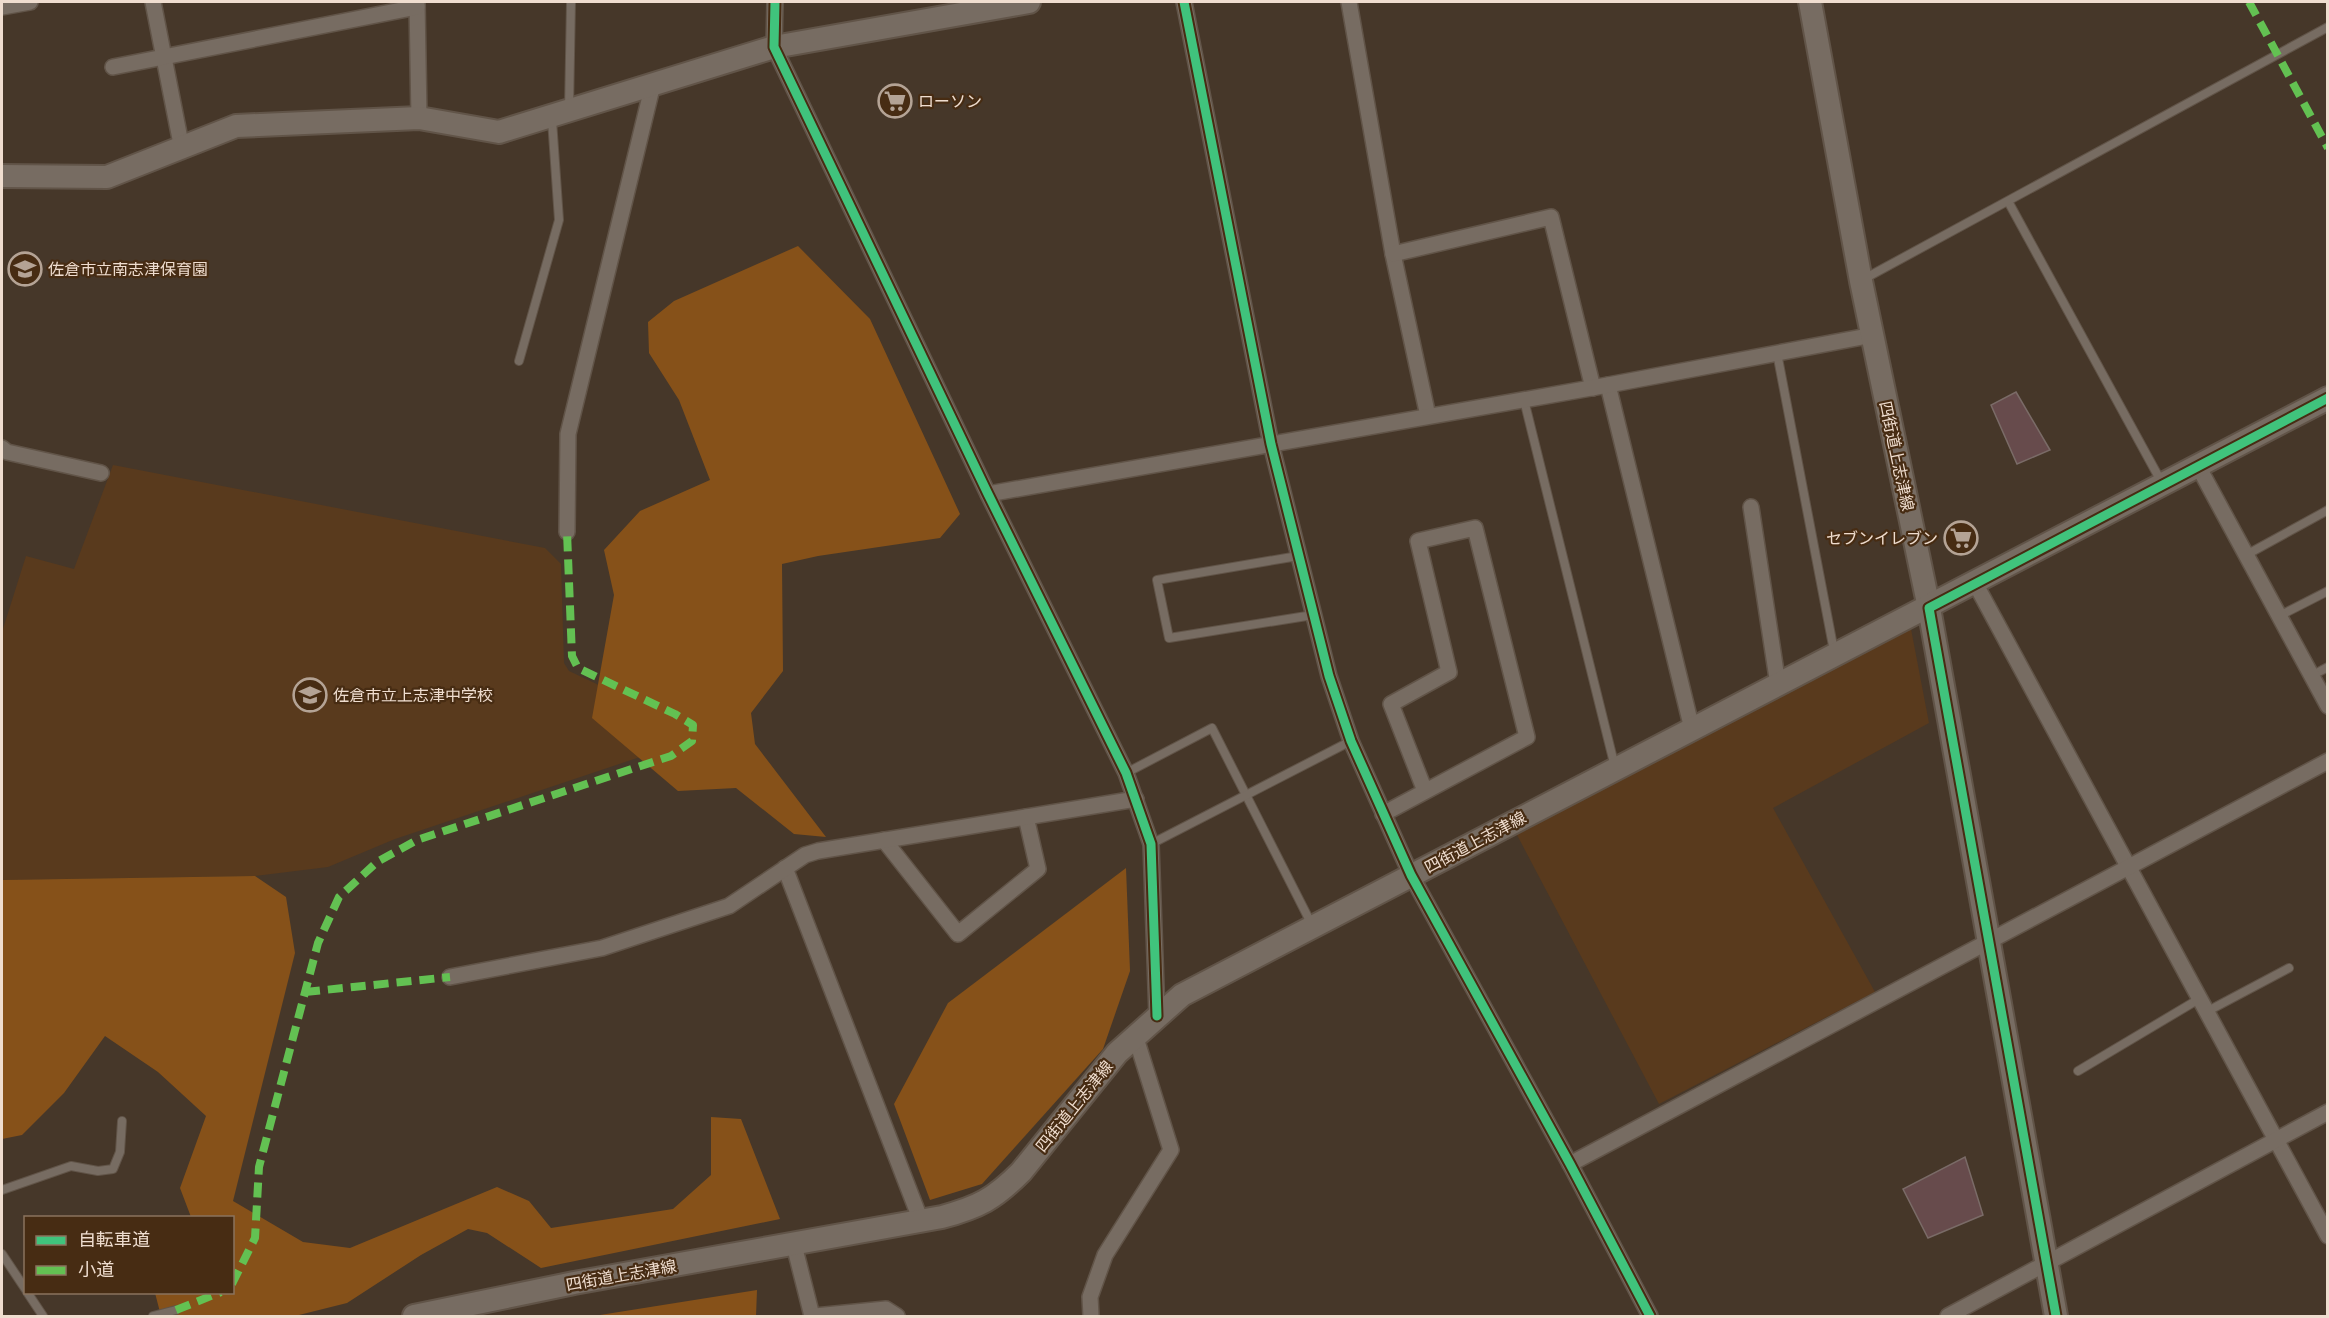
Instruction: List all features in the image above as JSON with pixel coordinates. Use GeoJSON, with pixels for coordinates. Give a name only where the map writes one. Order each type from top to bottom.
{"type":"FeatureCollection","features":[{"type":"Feature","properties":{"kind":"main road"},"geometry":{"type":"LineString","coordinates":[[2,176],[107,177],[236,126],[419,118],[499,132],[774,48],[1029,2]]}},
{"type":"Feature","properties":{"kind":"main road","name":"四街道上志津線"},"geometry":{"type":"LineString","coordinates":[[414,1317],[574,1283],[921,1221],[979,1206],[1003,1189],[1021,1172],[1116,1053],[1182,996],[1615,768],[1929,608],[1861,281],[1810,2]]}},
{"type":"Feature","properties":{"kind":"main road"},"geometry":{"type":"LineString","coordinates":[[2056,1317],[1929,608],[2328,398]]}},
{"type":"Feature","properties":{"kind":"street"},"geometry":{"type":"LineString","coordinates":[[2,7],[30,2]]}},
{"type":"Feature","properties":{"kind":"street"},"geometry":{"type":"LineString","coordinates":[[153,2],[182,149]]}},
{"type":"Feature","properties":{"kind":"street"},"geometry":{"type":"LineString","coordinates":[[775,2],[774,48],[988,494],[1126,773],[1136,799],[1151,844],[1157,1016]]}},
{"type":"Feature","properties":{"kind":"street"},"geometry":{"type":"LineString","coordinates":[[1184,2],[1270,444],[1329,676],[1351,741],[1411,875],[1570,1164],[1650,1317]]}},
{"type":"Feature","properties":{"kind":"street"},"geometry":{"type":"LineString","coordinates":[[1349,2],[1394,254],[1428,416]]}},
{"type":"Feature","properties":{"kind":"street"},"geometry":{"type":"LineString","coordinates":[[114,67],[417,4],[419,118]]}},
{"type":"Feature","properties":{"kind":"street"},"geometry":{"type":"LineString","coordinates":[[567,532],[568,434],[653,84]]}},
{"type":"Feature","properties":{"kind":"street"},"geometry":{"type":"LineString","coordinates":[[1394,254],[1551,217],[1601,387],[1692,729]]}},
{"type":"Feature","properties":{"kind":"street"},"geometry":{"type":"LineString","coordinates":[[988,494],[1601,387],[1873,335]]}},
{"type":"Feature","properties":{"kind":"street"},"geometry":{"type":"LineString","coordinates":[[2,448],[7,452],[101,473]]}},
{"type":"Feature","properties":{"kind":"street"},"geometry":{"type":"LineString","coordinates":[[2198,466],[2328,706]]}},
{"type":"Feature","properties":{"kind":"street"},"geometry":{"type":"LineString","coordinates":[[1751,507],[1779,685]]}},
{"type":"Feature","properties":{"kind":"street"},"geometry":{"type":"LineString","coordinates":[[1383,814],[1527,737],[1475,528],[1418,541],[1449,672],[1390,704],[1425,790]]}},
{"type":"Feature","properties":{"kind":"street"},"geometry":{"type":"LineString","coordinates":[[1975,583],[2328,1236]]}},
{"type":"Feature","properties":{"kind":"street"},"geometry":{"type":"LineString","coordinates":[[1570,1164],[2328,761]]}},
{"type":"Feature","properties":{"kind":"street"},"geometry":{"type":"LineString","coordinates":[[450,977],[613,944],[729,906],[805,855],[818,851],[1136,799]]}},
{"type":"Feature","properties":{"kind":"street"},"geometry":{"type":"LineString","coordinates":[[884,840],[958,934],[1038,869],[1026,818]]}},
{"type":"Feature","properties":{"kind":"street"},"geometry":{"type":"LineString","coordinates":[[785,868],[921,1221]]}},
{"type":"Feature","properties":{"kind":"street"},"geometry":{"type":"LineString","coordinates":[[1091,1317],[1090,1297],[1106,1254],[1171,1149],[1135,1035]]}},
{"type":"Feature","properties":{"kind":"street"},"geometry":{"type":"LineString","coordinates":[[1948,1317],[2328,1112]]}},
{"type":"Feature","properties":{"kind":"street"},"geometry":{"type":"LineString","coordinates":[[794,1245],[814,1317],[886,1309],[897,1317]]}},
{"type":"Feature","properties":{"kind":"lane"},"geometry":{"type":"LineString","coordinates":[[519,361],[559,219],[560,113],[571,2]]}},
{"type":"Feature","properties":{"kind":"lane"},"geometry":{"type":"LineString","coordinates":[[1861,281],[2328,27]]}},
{"type":"Feature","properties":{"kind":"lane"},"geometry":{"type":"LineString","coordinates":[[2008,203],[2163,484]]}},
{"type":"Feature","properties":{"kind":"lane"},"geometry":{"type":"LineString","coordinates":[[1777,353],[1834,656]]}},
{"type":"Feature","properties":{"kind":"lane"},"geometry":{"type":"LineString","coordinates":[[1524,400],[1615,768]]}},
{"type":"Feature","properties":{"kind":"lane"},"geometry":{"type":"LineString","coordinates":[[2246,555],[2328,510]]}},
{"type":"Feature","properties":{"kind":"lane"},"geometry":{"type":"LineString","coordinates":[[1298,556],[1157,580],[1169,638],[1313,615]]}},
{"type":"Feature","properties":{"kind":"lane"},"geometry":{"type":"LineString","coordinates":[[2279,616],[2328,591]]}},
{"type":"Feature","properties":{"kind":"lane"},"geometry":{"type":"LineString","coordinates":[[2311,676],[2328,667]]}},
{"type":"Feature","properties":{"kind":"lane"},"geometry":{"type":"LineString","coordinates":[[1126,773],[1212,729],[1313,926]]}},
{"type":"Feature","properties":{"kind":"lane"},"geometry":{"type":"LineString","coordinates":[[1151,844],[1351,741]]}},
{"type":"Feature","properties":{"kind":"lane"},"geometry":{"type":"LineString","coordinates":[[2078,1071],[2203,1005],[2289,968]]}},
{"type":"Feature","properties":{"kind":"lane"},"geometry":{"type":"LineString","coordinates":[[2,1191],[70,1166],[99,1171],[113,1169],[120,1152],[122,1121]]}},
{"type":"Feature","properties":{"kind":"lane"},"geometry":{"type":"LineString","coordinates":[[2,1254],[24,1289]]}},
{"type":"Feature","properties":{"kind":"lane"},"geometry":{"type":"LineString","coordinates":[[27,1294],[43,1317]]}},
{"type":"Feature","properties":{"kind":"lane"},"geometry":{"type":"LineString","coordinates":[[153,1317],[176,1310]]}},
{"type":"Feature","properties":{"kind":"shaded area"},"geometry":{"type":"Polygon","coordinates":[[[798,246],[870,319],[960,514],[940,538],[818,556],[782,564],[783,671],[751,713],[755,744],[826,837],[794,834],[736,788],[678,791],[592,718],[614,595],[604,550],[640,511],[710,480],[679,400],[649,353],[648,322],[674,301],[798,246]]]}},
{"type":"Feature","properties":{"kind":"shaded area","name":"佐倉市立上志津中学校"},"geometry":{"type":"Polygon","coordinates":[[[113,465],[545,548],[561,564],[564,663],[569,671],[669,718],[661,750],[395,839],[328,867],[255,876],[2,880],[2,632],[26,556],[74,569],[113,465]]]}},
{"type":"Feature","properties":{"kind":"shaded area"},"geometry":{"type":"Polygon","coordinates":[[[1911,629],[1929,723],[1773,808],[1875,992],[1659,1104],[1516,833],[1911,629]]]}},
{"type":"Feature","properties":{"kind":"shaded area"},"geometry":{"type":"Polygon","coordinates":[[[1126,868],[1130,971],[1103,1049],[982,1184],[930,1200],[894,1104],[948,1003],[1126,868]]]}},
{"type":"Feature","properties":{"kind":"shaded area"},"geometry":{"type":"Polygon","coordinates":[[[255,876],[286,897],[295,953],[233,1201],[303,1242],[350,1248],[497,1187],[529,1201],[551,1228],[673,1209],[711,1175],[711,1117],[741,1119],[780,1219],[541,1268],[487,1233],[468,1229],[421,1255],[347,1303],[295,1316],[161,1316],[155,1294],[234,1294],[234,1216],[191,1216],[180,1188],[206,1116],[158,1072],[105,1036],[64,1093],[22,1135],[2,1139],[2,880],[255,876]]]}},
{"type":"Feature","properties":{"kind":"shaded area"},"geometry":{"type":"Polygon","coordinates":[[[757,1290],[756,1316],[600,1316],[600,1315],[757,1290]]]}},
{"type":"Feature","properties":{"kind":"building"},"geometry":{"type":"Polygon","coordinates":[[[2016,392],[2050,450],[2017,464],[1991,405],[2016,392]]]}},
{"type":"Feature","properties":{"kind":"building"},"geometry":{"type":"Polygon","coordinates":[[[1965,1157],[1983,1215],[1928,1238],[1903,1189],[1965,1157]]]}},
{"type":"Feature","properties":{"kind":"marked path"},"geometry":{"type":"LineString","coordinates":[[2249,2],[2328,148]]}},
{"type":"Feature","properties":{"kind":"marked path"},"geometry":{"type":"LineString","coordinates":[[234,1280],[255,1238],[259,1167],[318,943],[339,897],[377,862],[417,840],[671,756],[692,741],[693,725],[675,714],[578,668],[572,656],[567,532]]}},
{"type":"Feature","properties":{"kind":"marked path"},"geometry":{"type":"LineString","coordinates":[[305,992],[450,977]]}},
{"type":"Feature","properties":{"kind":"marked path"},"geometry":{"type":"LineString","coordinates":[[176,1310],[216,1294]]}},
{"type":"Feature","properties":{"kind":"cycle path"},"geometry":{"type":"LineString","coordinates":[[775,2],[774,47],[988,494],[1126,773],[1151,844],[1157,1016]]}},
{"type":"Feature","properties":{"kind":"cycle path"},"geometry":{"type":"LineString","coordinates":[[1184,2],[1271,444],[1329,676],[1351,741],[1411,875],[1570,1164],[1650,1316]]}},
{"type":"Feature","properties":{"kind":"cycle path"},"geometry":{"type":"LineString","coordinates":[[2056,1316],[1929,608],[2328,398]]}},
{"type":"Feature","properties":{"kind":"place","name":"ローソン"},"geometry":{"type":"Point","coordinates":[895,101]}},
{"type":"Feature","properties":{"kind":"place","name":"佐倉市立南志津保育園"},"geometry":{"type":"Point","coordinates":[25,269]}},
{"type":"Feature","properties":{"kind":"place","name":"セブンイレブン"},"geometry":{"type":"Point","coordinates":[1961,538]}},
{"type":"Feature","properties":{"kind":"place","name":"佐倉市立上志津中学校"},"geometry":{"type":"Point","coordinates":[310,695]}}]}
